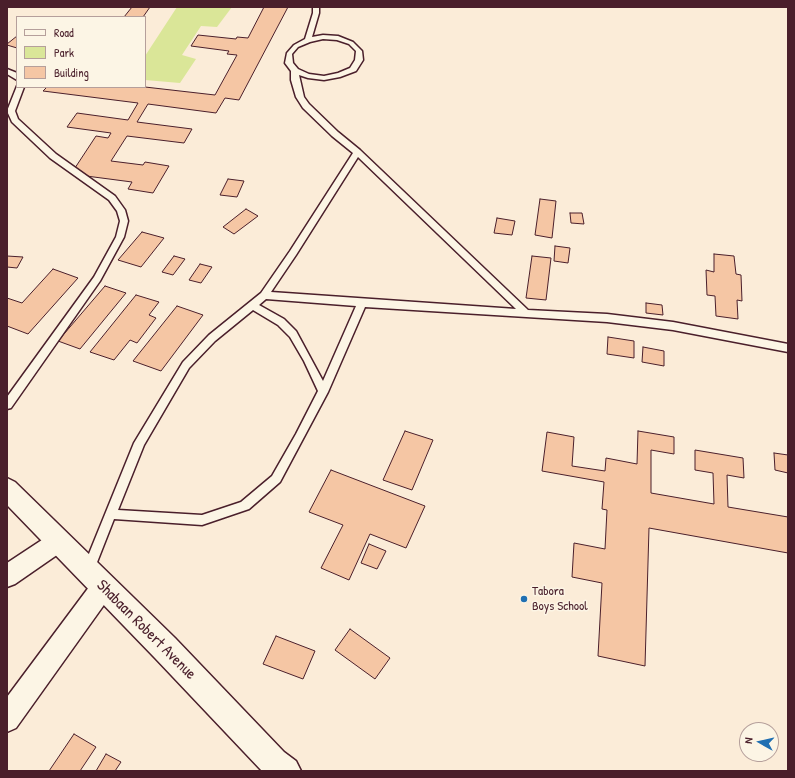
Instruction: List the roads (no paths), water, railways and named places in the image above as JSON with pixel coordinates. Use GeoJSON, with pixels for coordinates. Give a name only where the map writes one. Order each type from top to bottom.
{"type":"FeatureCollection","features":[{"type":"Feature","properties":{"kind":"street","name":"Shabaan Robert Avenue"},"geometry":{"type":"LineString","coordinates":[[7,489],[59,541],[95,580],[165,648],[276,768]]}},
{"type":"Feature","properties":{"kind":"street"},"geometry":{"type":"LineString","coordinates":[[7,576],[59,541]]}},
{"type":"Feature","properties":{"kind":"street"},"geometry":{"type":"LineString","coordinates":[[7,719],[95,580]]}},
{"type":"Feature","properties":{"kind":"lane"},"geometry":{"type":"LineString","coordinates":[[308,40],[316,13],[316,7]]}},
{"type":"Feature","properties":{"kind":"lane"},"geometry":{"type":"LineString","coordinates":[[323,37],[345,41],[351,43],[359,51],[359,60],[353,69],[340,75],[324,78],[308,76],[295,71],[289,63],[289,54],[296,46],[308,40],[323,37]]}},
{"type":"Feature","properties":{"kind":"lane"},"geometry":{"type":"LineString","coordinates":[[7,70],[16,75]]}},
{"type":"Feature","properties":{"kind":"lane"},"geometry":{"type":"LineString","coordinates":[[295,71],[296,87],[306,106],[335,134],[357,152],[526,313]]}},
{"type":"Feature","properties":{"kind":"lane"},"geometry":{"type":"LineString","coordinates":[[7,405],[97,279],[120,237],[124,221],[121,210],[112,198],[53,156],[15,120],[12,111],[20,88]]}},
{"type":"Feature","properties":{"kind":"lane"},"geometry":{"type":"LineString","coordinates":[[95,580],[110,514],[139,443],[186,364],[212,338],[264,295],[293,253],[357,152]]}},
{"type":"Feature","properties":{"kind":"lane"},"geometry":{"type":"LineString","coordinates":[[264,295],[362,303],[607,318],[673,326],[788,348]]}},
{"type":"Feature","properties":{"kind":"lane"},"geometry":{"type":"LineString","coordinates":[[110,514],[202,520],[246,506],[276,479],[300,437],[340,356],[362,303]]}},
{"type":"Feature","properties":{"kind":"lane"},"geometry":{"type":"LineString","coordinates":[[252,305],[281,322],[293,334],[308,360],[322,392]]}},
{"type":"Feature","properties":{"kind":"place","name":"Tabora Boys School"},"geometry":{"type":"Point","coordinates":[524,599]}}]}
